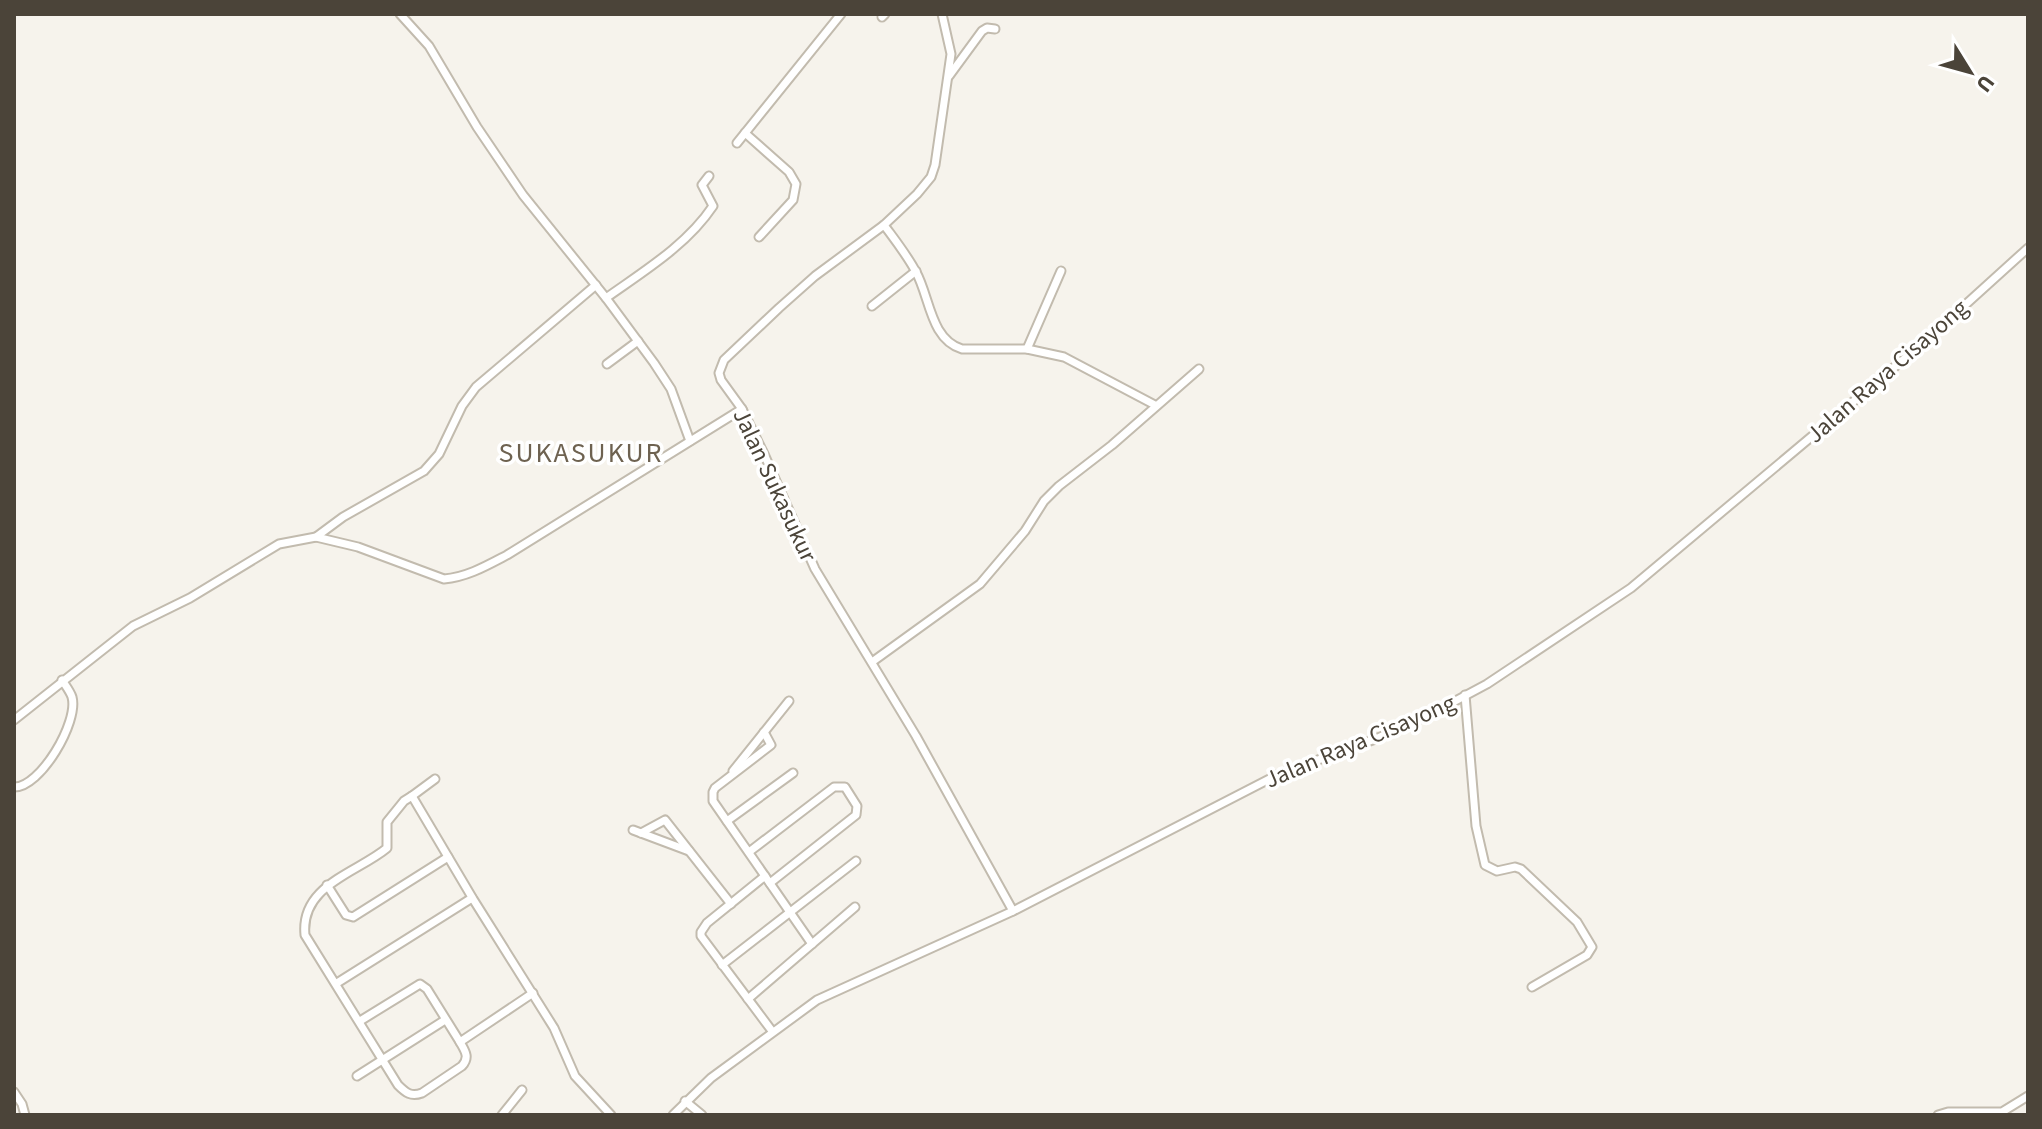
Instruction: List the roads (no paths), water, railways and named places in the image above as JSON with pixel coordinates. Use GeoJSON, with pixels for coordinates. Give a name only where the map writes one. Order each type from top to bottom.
{"type":"FeatureCollection","features":[{"type":"Feature","properties":{"kind":"street"},"geometry":{"type":"LineString","coordinates":[[400,14],[429,46],[477,127],[523,195],[606,298],[671,389],[690,441]]}},
{"type":"Feature","properties":{"kind":"street"},"geometry":{"type":"LineString","coordinates":[[737,143],[841,14]]}},
{"type":"Feature","properties":{"kind":"street","name":"Jalan Sukasukur"},"geometry":{"type":"LineString","coordinates":[[942,14],[951,54],[931,177],[926,185],[884,225],[815,276],[719,366],[721,380],[742,409],[815,569],[872,662],[1013,911]]}},
{"type":"Feature","properties":{"kind":"street"},"geometry":{"type":"LineString","coordinates":[[947,79],[982,31],[995,29]]}},
{"type":"Feature","properties":{"kind":"street"},"geometry":{"type":"LineString","coordinates":[[745,133],[789,172],[796,184],[793,200],[759,237]]}},
{"type":"Feature","properties":{"kind":"street"},"geometry":{"type":"LineString","coordinates":[[606,298],[675,248],[710,210],[712,202],[702,185],[709,176]]}},
{"type":"Feature","properties":{"kind":"street"},"geometry":{"type":"LineString","coordinates":[[884,225],[916,271],[936,324],[952,346],[962,349],[1027,349],[1081,364],[1155,405]]}},
{"type":"Feature","properties":{"kind":"street","name":"Jalan Raya Cisayong"},"geometry":{"type":"LineString","coordinates":[[673,1115],[711,1078],[817,1000],[1013,911],[1277,775],[1378,738],[1487,684],[1631,588],[1922,344],[2028,248]]}},
{"type":"Feature","properties":{"kind":"street"},"geometry":{"type":"LineString","coordinates":[[872,306],[916,271]]}},
{"type":"Feature","properties":{"kind":"street"},"geometry":{"type":"LineString","coordinates":[[1027,349],[1061,271]]}},
{"type":"Feature","properties":{"kind":"street"},"geometry":{"type":"LineString","coordinates":[[316,537],[343,517],[424,471],[439,454],[462,406],[476,387],[596,285]]}},
{"type":"Feature","properties":{"kind":"street"},"geometry":{"type":"LineString","coordinates":[[607,364],[638,341]]}},
{"type":"Feature","properties":{"kind":"street"},"geometry":{"type":"LineString","coordinates":[[872,662],[980,584],[1059,486],[1112,445],[1199,369]]}},
{"type":"Feature","properties":{"kind":"street"},"geometry":{"type":"LineString","coordinates":[[14,720],[133,626],[190,598],[279,544],[316,537],[358,547],[444,579],[456,578],[507,555],[742,409]]}},
{"type":"Feature","properties":{"kind":"street"},"geometry":{"type":"LineString","coordinates":[[14,787],[23,787],[42,768],[56,752],[65,734],[72,696],[62,680]]}},
{"type":"Feature","properties":{"kind":"street"},"geometry":{"type":"LineString","coordinates":[[1465,695],[1476,826],[1485,865],[1497,871],[1515,867],[1521,869],[1577,922],[1592,947],[1587,955],[1532,987]]}},
{"type":"Feature","properties":{"kind":"street"},"geometry":{"type":"LineString","coordinates":[[727,780],[789,701]]}},
{"type":"Feature","properties":{"kind":"street"},"geometry":{"type":"LineString","coordinates":[[764,732],[771,745],[715,788],[712,796],[812,944]]}},
{"type":"Feature","properties":{"kind":"street"},"geometry":{"type":"LineString","coordinates":[[727,821],[793,773]]}},
{"type":"Feature","properties":{"kind":"street"},"geometry":{"type":"LineString","coordinates":[[360,1021],[420,984],[427,989],[466,1052],[466,1061],[422,1093],[407,1093],[398,1085],[305,935],[307,916],[327,885],[387,848],[387,822],[404,801],[435,779]]}},
{"type":"Feature","properties":{"kind":"street"},"geometry":{"type":"LineString","coordinates":[[749,852],[834,787],[845,787],[857,806],[856,815],[731,904],[701,932],[772,1031]]}},
{"type":"Feature","properties":{"kind":"street"},"geometry":{"type":"LineString","coordinates":[[412,796],[554,1028],[575,1076],[611,1115]]}},
{"type":"Feature","properties":{"kind":"street"},"geometry":{"type":"LineString","coordinates":[[692,852],[637,832],[665,820],[692,852],[731,904]]}},
{"type":"Feature","properties":{"kind":"street"},"geometry":{"type":"LineString","coordinates":[[327,885],[350,918],[448,857]]}},
{"type":"Feature","properties":{"kind":"street"},"geometry":{"type":"LineString","coordinates":[[722,965],[856,861]]}},
{"type":"Feature","properties":{"kind":"street"},"geometry":{"type":"LineString","coordinates":[[337,983],[472,898]]}},
{"type":"Feature","properties":{"kind":"street"},"geometry":{"type":"LineString","coordinates":[[748,999],[855,907]]}},
{"type":"Feature","properties":{"kind":"street"},"geometry":{"type":"LineString","coordinates":[[460,1042],[533,993]]}},
{"type":"Feature","properties":{"kind":"street"},"geometry":{"type":"LineString","coordinates":[[357,1076],[445,1020]]}},
{"type":"Feature","properties":{"kind":"street"},"geometry":{"type":"LineString","coordinates":[[502,1115],[522,1090]]}},
{"type":"Feature","properties":{"kind":"street"},"geometry":{"type":"LineString","coordinates":[[14,1092],[25,1115]]}},
{"type":"Feature","properties":{"kind":"street"},"geometry":{"type":"LineString","coordinates":[[1938,1115],[1948,1112],[2002,1112],[2028,1096]]}},
{"type":"Feature","properties":{"kind":"street"},"geometry":{"type":"LineString","coordinates":[[685,1101],[702,1115]]}},
{"type":"Feature","properties":{"kind":"district","name":"SUKASUKUR"},"geometry":{"type":"Point","coordinates":[581,452]}}]}
